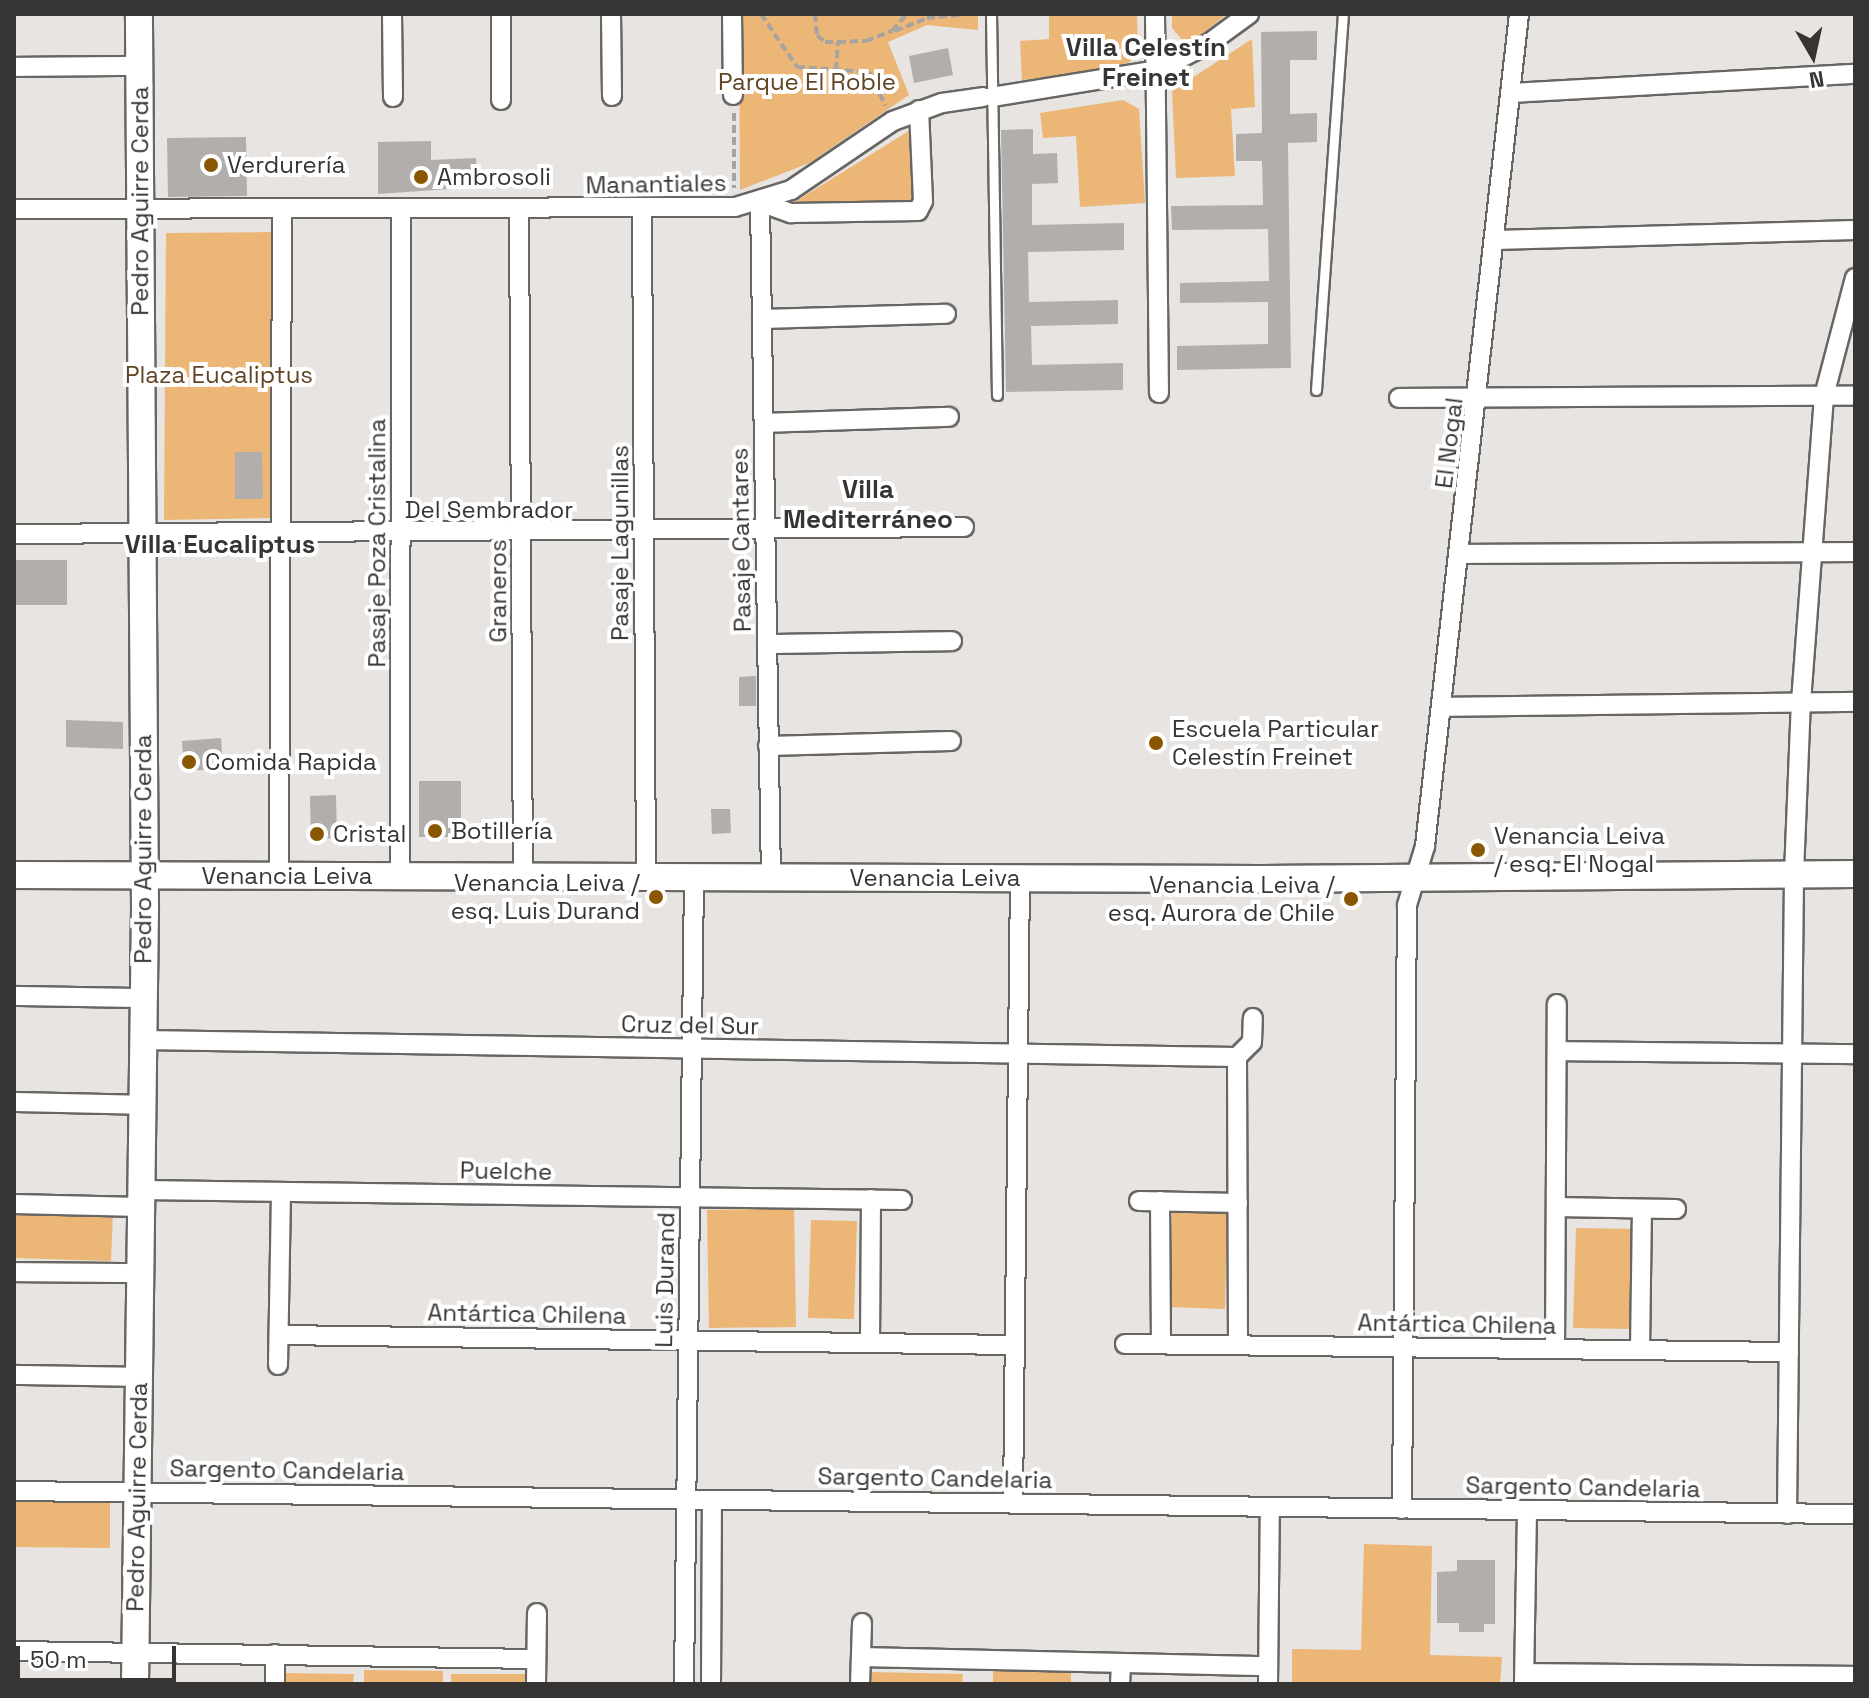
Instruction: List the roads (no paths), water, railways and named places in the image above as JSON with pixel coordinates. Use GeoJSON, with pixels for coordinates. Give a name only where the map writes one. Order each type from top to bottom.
{"type":"FeatureCollection","features":[{"type":"Feature","properties":{"kind":"street","name":"Pedro Aguirre Cerda"},"geometry":{"type":"LineString","coordinates":[[135,1684],[144,875],[139,14]]}},
{"type":"Feature","properties":{"kind":"street"},"geometry":{"type":"LineString","coordinates":[[392,14],[393,97]]}},
{"type":"Feature","properties":{"kind":"street"},"geometry":{"type":"LineString","coordinates":[[501,14],[501,100]]}},
{"type":"Feature","properties":{"kind":"street"},"geometry":{"type":"LineString","coordinates":[[611,14],[612,96]]}},
{"type":"Feature","properties":{"kind":"street"},"geometry":{"type":"LineString","coordinates":[[732,14],[733,95]]}},
{"type":"Feature","properties":{"kind":"street"},"geometry":{"type":"LineString","coordinates":[[1155,14],[1159,393]]}},
{"type":"Feature","properties":{"kind":"street","name":"Manantiales"},"geometry":{"type":"LineString","coordinates":[[14,209],[735,207],[760,202],[791,190],[893,121],[919,110],[1157,70],[1208,44],[1249,14]]}},
{"type":"Feature","properties":{"kind":"street","name":"El Nogal"},"geometry":{"type":"LineString","coordinates":[[1402,1509],[1407,905],[1425,846],[1519,14]]}},
{"type":"Feature","properties":{"kind":"street"},"geometry":{"type":"LineString","coordinates":[[14,67],[139,66]]}},
{"type":"Feature","properties":{"kind":"street"},"geometry":{"type":"LineString","coordinates":[[1511,93],[1855,74]]}},
{"type":"Feature","properties":{"kind":"street"},"geometry":{"type":"LineString","coordinates":[[760,202],[791,213],[918,211],[923,201],[919,110]]}},
{"type":"Feature","properties":{"kind":"street","name":"Pasaje Cantares"},"geometry":{"type":"LineString","coordinates":[[760,202],[771,878]]}},
{"type":"Feature","properties":{"kind":"street","name":"Graneros"},"geometry":{"type":"LineString","coordinates":[[519,209],[523,877]]}},
{"type":"Feature","properties":{"kind":"street","name":"Pasaje Lagunillas"},"geometry":{"type":"LineString","coordinates":[[642,209],[646,877]]}},
{"type":"Feature","properties":{"kind":"street"},"geometry":{"type":"LineString","coordinates":[[279,876],[282,210]]}},
{"type":"Feature","properties":{"kind":"street","name":"Pasaje Poza Cristalina"},"geometry":{"type":"LineString","coordinates":[[400,876],[401,210]]}},
{"type":"Feature","properties":{"kind":"street"},"geometry":{"type":"LineString","coordinates":[[1495,240],[1855,230]]}},
{"type":"Feature","properties":{"kind":"street"},"geometry":{"type":"LineString","coordinates":[[1787,1514],[1794,874],[1801,702],[1824,396],[1852,303],[1855,278]]}},
{"type":"Feature","properties":{"kind":"street"},"geometry":{"type":"LineString","coordinates":[[762,319],[946,314]]}},
{"type":"Feature","properties":{"kind":"street"},"geometry":{"type":"LineString","coordinates":[[1399,398],[1855,396]]}},
{"type":"Feature","properties":{"kind":"street"},"geometry":{"type":"LineString","coordinates":[[764,423],[949,417]]}},
{"type":"Feature","properties":{"kind":"street","name":"Del Sembrador"},"geometry":{"type":"LineString","coordinates":[[14,534],[644,534],[964,527]]}},
{"type":"Feature","properties":{"kind":"street"},"geometry":{"type":"LineString","coordinates":[[1460,554],[1855,552]]}},
{"type":"Feature","properties":{"kind":"street"},"geometry":{"type":"LineString","coordinates":[[767,644],[952,641]]}},
{"type":"Feature","properties":{"kind":"street"},"geometry":{"type":"LineString","coordinates":[[1442,707],[1855,702]]}},
{"type":"Feature","properties":{"kind":"street"},"geometry":{"type":"LineString","coordinates":[[768,746],[951,741]]}},
{"type":"Feature","properties":{"kind":"street","name":"Venancia Leiva"},"geometry":{"type":"LineString","coordinates":[[14,875],[1020,879],[1855,874]]}},
{"type":"Feature","properties":{"kind":"street","name":"Luis Durand"},"geometry":{"type":"LineString","coordinates":[[684,1684],[694,877]]}},
{"type":"Feature","properties":{"kind":"street"},"geometry":{"type":"LineString","coordinates":[[1013,1503],[1020,879]]}},
{"type":"Feature","properties":{"kind":"street"},"geometry":{"type":"LineString","coordinates":[[14,996],[143,998]]}},
{"type":"Feature","properties":{"kind":"street"},"geometry":{"type":"LineString","coordinates":[[1555,1349],[1557,1004]]}},
{"type":"Feature","properties":{"kind":"street"},"geometry":{"type":"LineString","coordinates":[[1238,1345],[1237,1057],[1252,1042],[1253,1018]]}},
{"type":"Feature","properties":{"kind":"street","name":"Cruz del Sur"},"geometry":{"type":"LineString","coordinates":[[143,1040],[1237,1057]]}},
{"type":"Feature","properties":{"kind":"street"},"geometry":{"type":"LineString","coordinates":[[1557,1051],[1855,1054]]}},
{"type":"Feature","properties":{"kind":"street"},"geometry":{"type":"LineString","coordinates":[[14,1102],[142,1105]]}},
{"type":"Feature","properties":{"kind":"street"},"geometry":{"type":"LineString","coordinates":[[278,1365],[281,1192]]}},
{"type":"Feature","properties":{"kind":"street","name":"Puelche"},"geometry":{"type":"LineString","coordinates":[[14,1204],[281,1192],[902,1200]]}},
{"type":"Feature","properties":{"kind":"street"},"geometry":{"type":"LineString","coordinates":[[870,1343],[871,1199]]}},
{"type":"Feature","properties":{"kind":"street"},"geometry":{"type":"LineString","coordinates":[[1139,1201],[1238,1203]]}},
{"type":"Feature","properties":{"kind":"street"},"geometry":{"type":"LineString","coordinates":[[1160,1201],[1161,1344]]}},
{"type":"Feature","properties":{"kind":"street"},"geometry":{"type":"LineString","coordinates":[[1556,1207],[1676,1209]]}},
{"type":"Feature","properties":{"kind":"street"},"geometry":{"type":"LineString","coordinates":[[1640,1350],[1642,1209]]}},
{"type":"Feature","properties":{"kind":"street"},"geometry":{"type":"LineString","coordinates":[[14,1272],[140,1273]]}},
{"type":"Feature","properties":{"kind":"street","name":"Antártica Chilena"},"geometry":{"type":"LineString","coordinates":[[279,1335],[1015,1345]]}},
{"type":"Feature","properties":{"kind":"street","name":"Antártica Chilena"},"geometry":{"type":"LineString","coordinates":[[1125,1344],[1789,1352]]}},
{"type":"Feature","properties":{"kind":"street"},"geometry":{"type":"LineString","coordinates":[[14,1375],[139,1377]]}},
{"type":"Feature","properties":{"kind":"street","name":"Sargento Candelaria"},"geometry":{"type":"LineString","coordinates":[[14,1491],[1855,1514]]}},
{"type":"Feature","properties":{"kind":"street"},"geometry":{"type":"LineString","coordinates":[[711,1684],[712,1500]]}},
{"type":"Feature","properties":{"kind":"street"},"geometry":{"type":"LineString","coordinates":[[861,1657],[1121,1663],[1268,1675],[1270,1507]]}},
{"type":"Feature","properties":{"kind":"street"},"geometry":{"type":"LineString","coordinates":[[1527,1510],[1524,1679],[1855,1676]]}},
{"type":"Feature","properties":{"kind":"street"},"geometry":{"type":"LineString","coordinates":[[536,1684],[537,1613]]}},
{"type":"Feature","properties":{"kind":"street"},"geometry":{"type":"LineString","coordinates":[[860,1684],[862,1623]]}},
{"type":"Feature","properties":{"kind":"street"},"geometry":{"type":"LineString","coordinates":[[14,1651],[536,1659]]}},
{"type":"Feature","properties":{"kind":"street"},"geometry":{"type":"LineString","coordinates":[[275,1654],[275,1684]]}},
{"type":"Feature","properties":{"kind":"street"},"geometry":{"type":"LineString","coordinates":[[1120,1684],[1121,1663]]}},
{"type":"Feature","properties":{"kind":"lane"},"geometry":{"type":"LineString","coordinates":[[991,14],[988,97],[997,395]]}},
{"type":"Feature","properties":{"kind":"lane"},"geometry":{"type":"LineString","coordinates":[[1316,390],[1343,14]]}},
{"type":"Feature","properties":{"kind":"place","name":"Verdurería"},"geometry":{"type":"Point","coordinates":[211,165]}},
{"type":"Feature","properties":{"kind":"place","name":"Ambrosoli"},"geometry":{"type":"Point","coordinates":[421,177]}},
{"type":"Feature","properties":{"kind":"place","name":"Escuela Particular Celestín Freinet"},"geometry":{"type":"Point","coordinates":[1156,743]}},
{"type":"Feature","properties":{"kind":"place","name":"Comida Rapida"},"geometry":{"type":"Point","coordinates":[189,762]}},
{"type":"Feature","properties":{"kind":"place","name":"Botillería"},"geometry":{"type":"Point","coordinates":[435,831]}},
{"type":"Feature","properties":{"kind":"place","name":"Cristal"},"geometry":{"type":"Point","coordinates":[317,834]}},
{"type":"Feature","properties":{"kind":"place","name":"Venancia Leiva / esq. El Nogal"},"geometry":{"type":"Point","coordinates":[1478,850]}},
{"type":"Feature","properties":{"kind":"place","name":"Venancia Leiva / esq. Luis Durand"},"geometry":{"type":"Point","coordinates":[656,897]}},
{"type":"Feature","properties":{"kind":"place","name":"Venancia Leiva / esq. Aurora de Chile"},"geometry":{"type":"Point","coordinates":[1351,899]}},
{"type":"Feature","properties":{"kind":"district","name":"Villa Celestín Freinet"},"geometry":{"type":"Point","coordinates":[1146,63]}},
{"type":"Feature","properties":{"kind":"district","name":"Villa Mediterráneo"},"geometry":{"type":"Point","coordinates":[868,505]}},
{"type":"Feature","properties":{"kind":"district","name":"Villa Eucaliptus"},"geometry":{"type":"Point","coordinates":[220,545]}},
{"type":"Feature","properties":{"kind":"park label","name":"Parque El Roble"},"geometry":{"type":"Point","coordinates":[807,82]}},
{"type":"Feature","properties":{"kind":"park label","name":"Plaza Eucaliptus"},"geometry":{"type":"Point","coordinates":[219,375]}}]}
